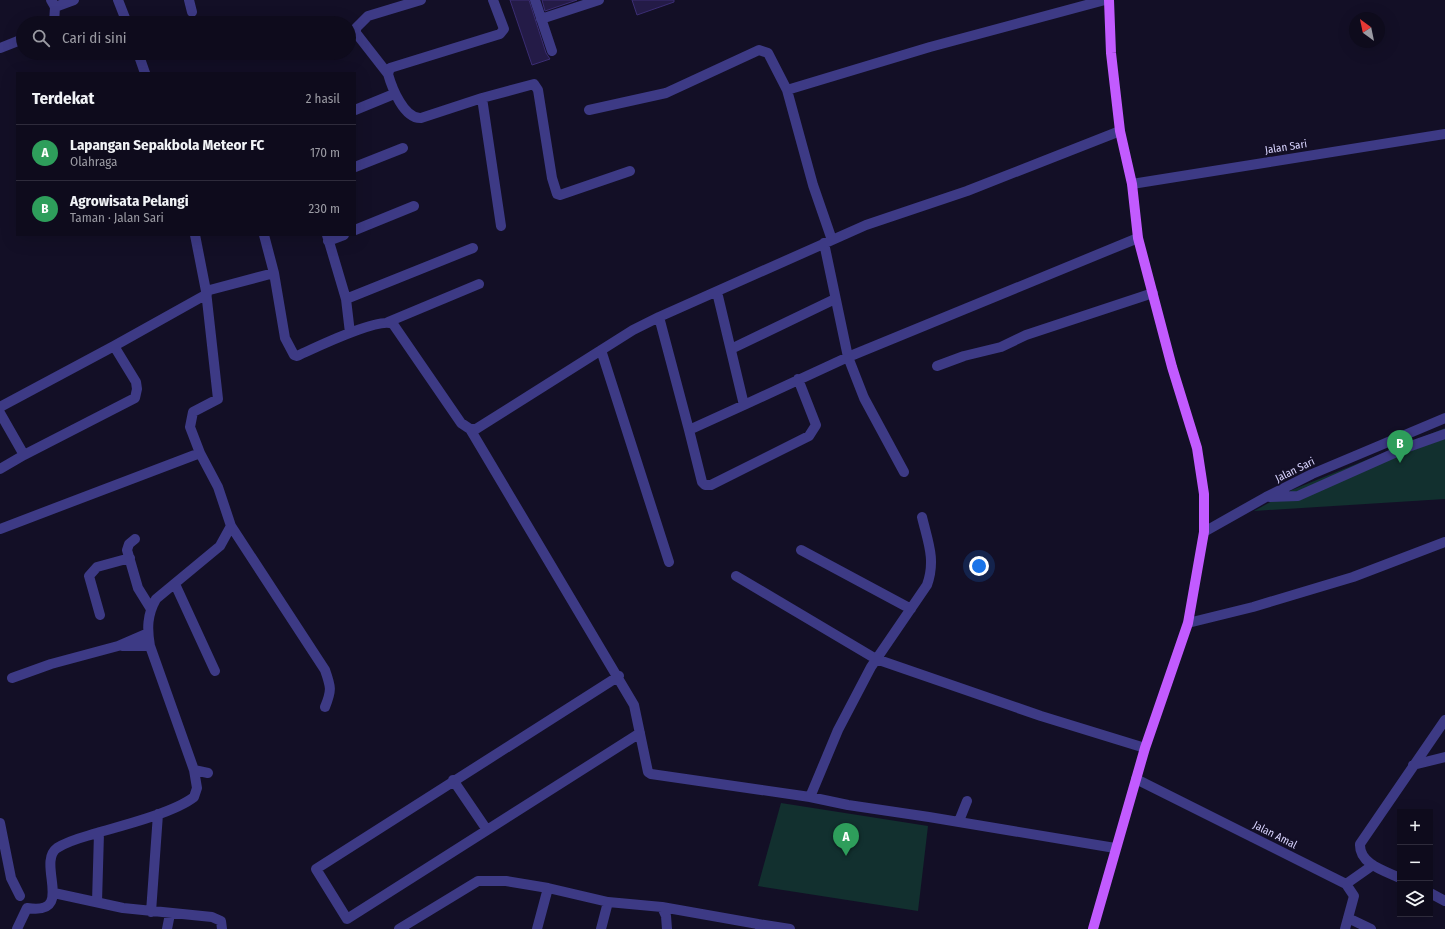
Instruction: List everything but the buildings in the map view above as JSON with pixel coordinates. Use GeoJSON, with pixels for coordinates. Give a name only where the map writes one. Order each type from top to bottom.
{"type":"FeatureCollection","features":[{"type":"Feature","properties":{"kind":"main road"},"geometry":{"type":"LineString","coordinates":[[1093,929],[1115,848],[1145,748],[1188,623],[1204,532],[1204,494],[1197,448],[1172,367],[1138,238],[1132,184],[1120,131],[1111,53],[1109,0]]}},
{"type":"Feature","properties":{"kind":"street"},"geometry":{"type":"LineString","coordinates":[[54,16],[53,3],[74,0]]}},
{"type":"Feature","properties":{"kind":"street"},"geometry":{"type":"LineString","coordinates":[[118,0],[124,16]]}},
{"type":"Feature","properties":{"kind":"street"},"geometry":{"type":"LineString","coordinates":[[189,0],[192,12]]}},
{"type":"Feature","properties":{"kind":"street"},"geometry":{"type":"LineString","coordinates":[[421,0],[368,16],[356,28],[356,33],[388,74],[394,94],[413,116],[418,118],[534,84],[538,90],[552,178],[557,194],[560,195],[630,171]]}},
{"type":"Feature","properties":{"kind":"street"},"geometry":{"type":"LineString","coordinates":[[388,74],[390,68],[394,66],[500,34],[504,29],[494,0]]}},
{"type":"Feature","properties":{"kind":"street"},"geometry":{"type":"LineString","coordinates":[[535,0],[552,51]]}},
{"type":"Feature","properties":{"kind":"street"},"geometry":{"type":"LineString","coordinates":[[541,19],[599,0]]}},
{"type":"Feature","properties":{"kind":"street"},"geometry":{"type":"LineString","coordinates":[[787,90],[930,47],[1105,0]]}},
{"type":"Feature","properties":{"kind":"street"},"geometry":{"type":"LineString","coordinates":[[0,48],[16,42]]}},
{"type":"Feature","properties":{"kind":"street"},"geometry":{"type":"LineString","coordinates":[[589,110],[666,93],[759,50],[768,53],[787,90],[813,184],[828,242],[835,299],[848,357],[864,398],[904,472]]}},
{"type":"Feature","properties":{"kind":"street"},"geometry":{"type":"LineString","coordinates":[[140,60],[145,72]]}},
{"type":"Feature","properties":{"kind":"street"},"geometry":{"type":"LineString","coordinates":[[356,110],[394,94]]}},
{"type":"Feature","properties":{"kind":"street"},"geometry":{"type":"LineString","coordinates":[[482,98],[501,226]]}},
{"type":"Feature","properties":{"kind":"street"},"geometry":{"type":"LineString","coordinates":[[470,429],[476,429],[633,330],[659,317],[866,225],[967,191],[1120,131]]}},
{"type":"Feature","properties":{"kind":"street","name":"Jalan Sari"},"geometry":{"type":"LineString","coordinates":[[1132,184],[1445,134]]}},
{"type":"Feature","properties":{"kind":"street"},"geometry":{"type":"LineString","coordinates":[[356,167],[403,148]]}},
{"type":"Feature","properties":{"kind":"street"},"geometry":{"type":"LineString","coordinates":[[356,230],[414,206]]}},
{"type":"Feature","properties":{"kind":"street"},"geometry":{"type":"LineString","coordinates":[[195,236],[207,293],[218,399],[193,412],[190,427],[200,453],[218,487],[231,526],[325,670],[331,694],[325,707]]}},
{"type":"Feature","properties":{"kind":"street"},"geometry":{"type":"LineString","coordinates":[[264,236],[274,273],[285,338],[294,355],[297,356],[350,333],[388,322],[479,284]]}},
{"type":"Feature","properties":{"kind":"street"},"geometry":{"type":"LineString","coordinates":[[339,236],[328,238],[346,299],[350,333]]}},
{"type":"Feature","properties":{"kind":"street"},"geometry":{"type":"LineString","coordinates":[[689,430],[848,357],[1138,238]]}},
{"type":"Feature","properties":{"kind":"street"},"geometry":{"type":"LineString","coordinates":[[346,299],[473,248]]}},
{"type":"Feature","properties":{"kind":"street"},"geometry":{"type":"LineString","coordinates":[[0,407],[114,346],[207,293],[274,273]]}},
{"type":"Feature","properties":{"kind":"street"},"geometry":{"type":"LineString","coordinates":[[718,292],[744,405]]}},
{"type":"Feature","properties":{"kind":"street"},"geometry":{"type":"LineString","coordinates":[[937,366],[964,356],[1002,347],[1026,335],[1152,293]]}},
{"type":"Feature","properties":{"kind":"street"},"geometry":{"type":"LineString","coordinates":[[731,349],[835,299]]}},
{"type":"Feature","properties":{"kind":"street"},"geometry":{"type":"LineString","coordinates":[[659,317],[702,482],[705,485],[711,485],[770,457],[812,433],[816,425],[798,379]]}},
{"type":"Feature","properties":{"kind":"street"},"geometry":{"type":"LineString","coordinates":[[388,322],[393,324],[461,423],[470,429],[619,676],[634,705],[647,769],[651,774],[810,797],[848,805],[959,821],[1115,848]]}},
{"type":"Feature","properties":{"kind":"street"},"geometry":{"type":"LineString","coordinates":[[0,469],[24,455],[135,398],[137,389],[136,382],[114,346]]}},
{"type":"Feature","properties":{"kind":"street"},"geometry":{"type":"LineString","coordinates":[[601,350],[668,562]]}},
{"type":"Feature","properties":{"kind":"street"},"geometry":{"type":"LineString","coordinates":[[0,413],[24,455]]}},
{"type":"Feature","properties":{"kind":"street","name":"Jalan Sari"},"geometry":{"type":"LineString","coordinates":[[1204,532],[1312,474],[1445,418]]}},
{"type":"Feature","properties":{"kind":"street"},"geometry":{"type":"LineString","coordinates":[[1266,498],[1298,496],[1408,447],[1445,434]]}},
{"type":"Feature","properties":{"kind":"street"},"geometry":{"type":"LineString","coordinates":[[0,529],[200,453]]}},
{"type":"Feature","properties":{"kind":"street"},"geometry":{"type":"LineString","coordinates":[[810,797],[838,730],[876,659],[927,585],[932,572],[932,556],[922,517]]}},
{"type":"Feature","properties":{"kind":"street"},"geometry":{"type":"LineString","coordinates":[[18,929],[27,908],[39,908],[45,906],[53,898],[54,893],[49,863],[55,849],[84,835],[99,833],[179,807],[194,797],[197,788],[194,770],[150,646],[148,633],[150,609],[156,599],[220,546],[231,526]]}},
{"type":"Feature","properties":{"kind":"street"},"geometry":{"type":"LineString","coordinates":[[135,539],[128,547],[130,558],[138,588],[150,609]]}},
{"type":"Feature","properties":{"kind":"street"},"geometry":{"type":"LineString","coordinates":[[1188,623],[1254,607],[1353,577],[1445,542]]}},
{"type":"Feature","properties":{"kind":"street"},"geometry":{"type":"LineString","coordinates":[[801,550],[911,609]]}},
{"type":"Feature","properties":{"kind":"street"},"geometry":{"type":"LineString","coordinates":[[100,615],[88,576],[97,567],[130,558]]}},
{"type":"Feature","properties":{"kind":"street"},"geometry":{"type":"LineString","coordinates":[[736,576],[876,659],[1041,716],[1145,748]]}},
{"type":"Feature","properties":{"kind":"street"},"geometry":{"type":"LineString","coordinates":[[175,584],[215,671]]}},
{"type":"Feature","properties":{"kind":"street"},"geometry":{"type":"LineString","coordinates":[[12,678],[51,664],[118,646],[148,633]]}},
{"type":"Feature","properties":{"kind":"street"},"geometry":{"type":"LineString","coordinates":[[118,646],[150,646]]}},
{"type":"Feature","properties":{"kind":"street"},"geometry":{"type":"LineString","coordinates":[[619,676],[453,780],[316,869],[347,920],[640,733]]}},
{"type":"Feature","properties":{"kind":"street"},"geometry":{"type":"LineString","coordinates":[[1397,877],[1373,865],[1362,855],[1360,844],[1445,720]]}},
{"type":"Feature","properties":{"kind":"street"},"geometry":{"type":"LineString","coordinates":[[1413,765],[1445,757]]}},
{"type":"Feature","properties":{"kind":"street"},"geometry":{"type":"LineString","coordinates":[[194,770],[208,773]]}},
{"type":"Feature","properties":{"kind":"street","name":"Jalan Amal"},"geometry":{"type":"LineString","coordinates":[[1136,779],[1346,884]]}},
{"type":"Feature","properties":{"kind":"street"},"geometry":{"type":"LineString","coordinates":[[453,780],[487,830]]}},
{"type":"Feature","properties":{"kind":"street"},"geometry":{"type":"LineString","coordinates":[[959,821],[966,801]]}},
{"type":"Feature","properties":{"kind":"street"},"geometry":{"type":"LineString","coordinates":[[151,912],[158,814]]}},
{"type":"Feature","properties":{"kind":"street"},"geometry":{"type":"LineString","coordinates":[[0,824],[11,878],[20,896]]}},
{"type":"Feature","properties":{"kind":"street"},"geometry":{"type":"LineString","coordinates":[[97,902],[99,833]]}},
{"type":"Feature","properties":{"kind":"street"},"geometry":{"type":"LineString","coordinates":[[1345,929],[1354,896],[1346,884],[1373,865]]}},
{"type":"Feature","properties":{"kind":"street"},"geometry":{"type":"LineString","coordinates":[[399,929],[478,881],[506,881],[548,888],[608,902],[662,906],[760,926],[790,929]]}},
{"type":"Feature","properties":{"kind":"street"},"geometry":{"type":"LineString","coordinates":[[537,929],[548,888]]}},
{"type":"Feature","properties":{"kind":"street"},"geometry":{"type":"LineString","coordinates":[[54,893],[123,908],[170,914],[212,917],[221,921],[222,929]]}},
{"type":"Feature","properties":{"kind":"street"},"geometry":{"type":"LineString","coordinates":[[1433,895],[1445,901]]}},
{"type":"Feature","properties":{"kind":"street"},"geometry":{"type":"LineString","coordinates":[[601,929],[608,902]]}},
{"type":"Feature","properties":{"kind":"street"},"geometry":{"type":"LineString","coordinates":[[662,906],[666,916],[667,929]]}},
{"type":"Feature","properties":{"kind":"street"},"geometry":{"type":"LineString","coordinates":[[167,929],[170,914]]}},
{"type":"Feature","properties":{"kind":"street"},"geometry":{"type":"LineString","coordinates":[[1348,918],[1371,929]]}},
{"type":"Feature","properties":{"kind":"green space"},"geometry":{"type":"Polygon","coordinates":[[[1445,428],[1445,499],[1254,511],[1292,490],[1445,428]]]}},
{"type":"Feature","properties":{"kind":"green space"},"geometry":{"type":"Polygon","coordinates":[[[781,803],[928,826],[918,911],[758,886],[781,803]]]}},
{"type":"Feature","properties":{"kind":"place","name":"Agrowisata Pelangi"},"geometry":{"type":"Point","coordinates":[1400,463]}},
{"type":"Feature","properties":{"kind":"place","name":"Lapangan Sepakbola Meteor FC"},"geometry":{"type":"Point","coordinates":[846,856]}}]}
